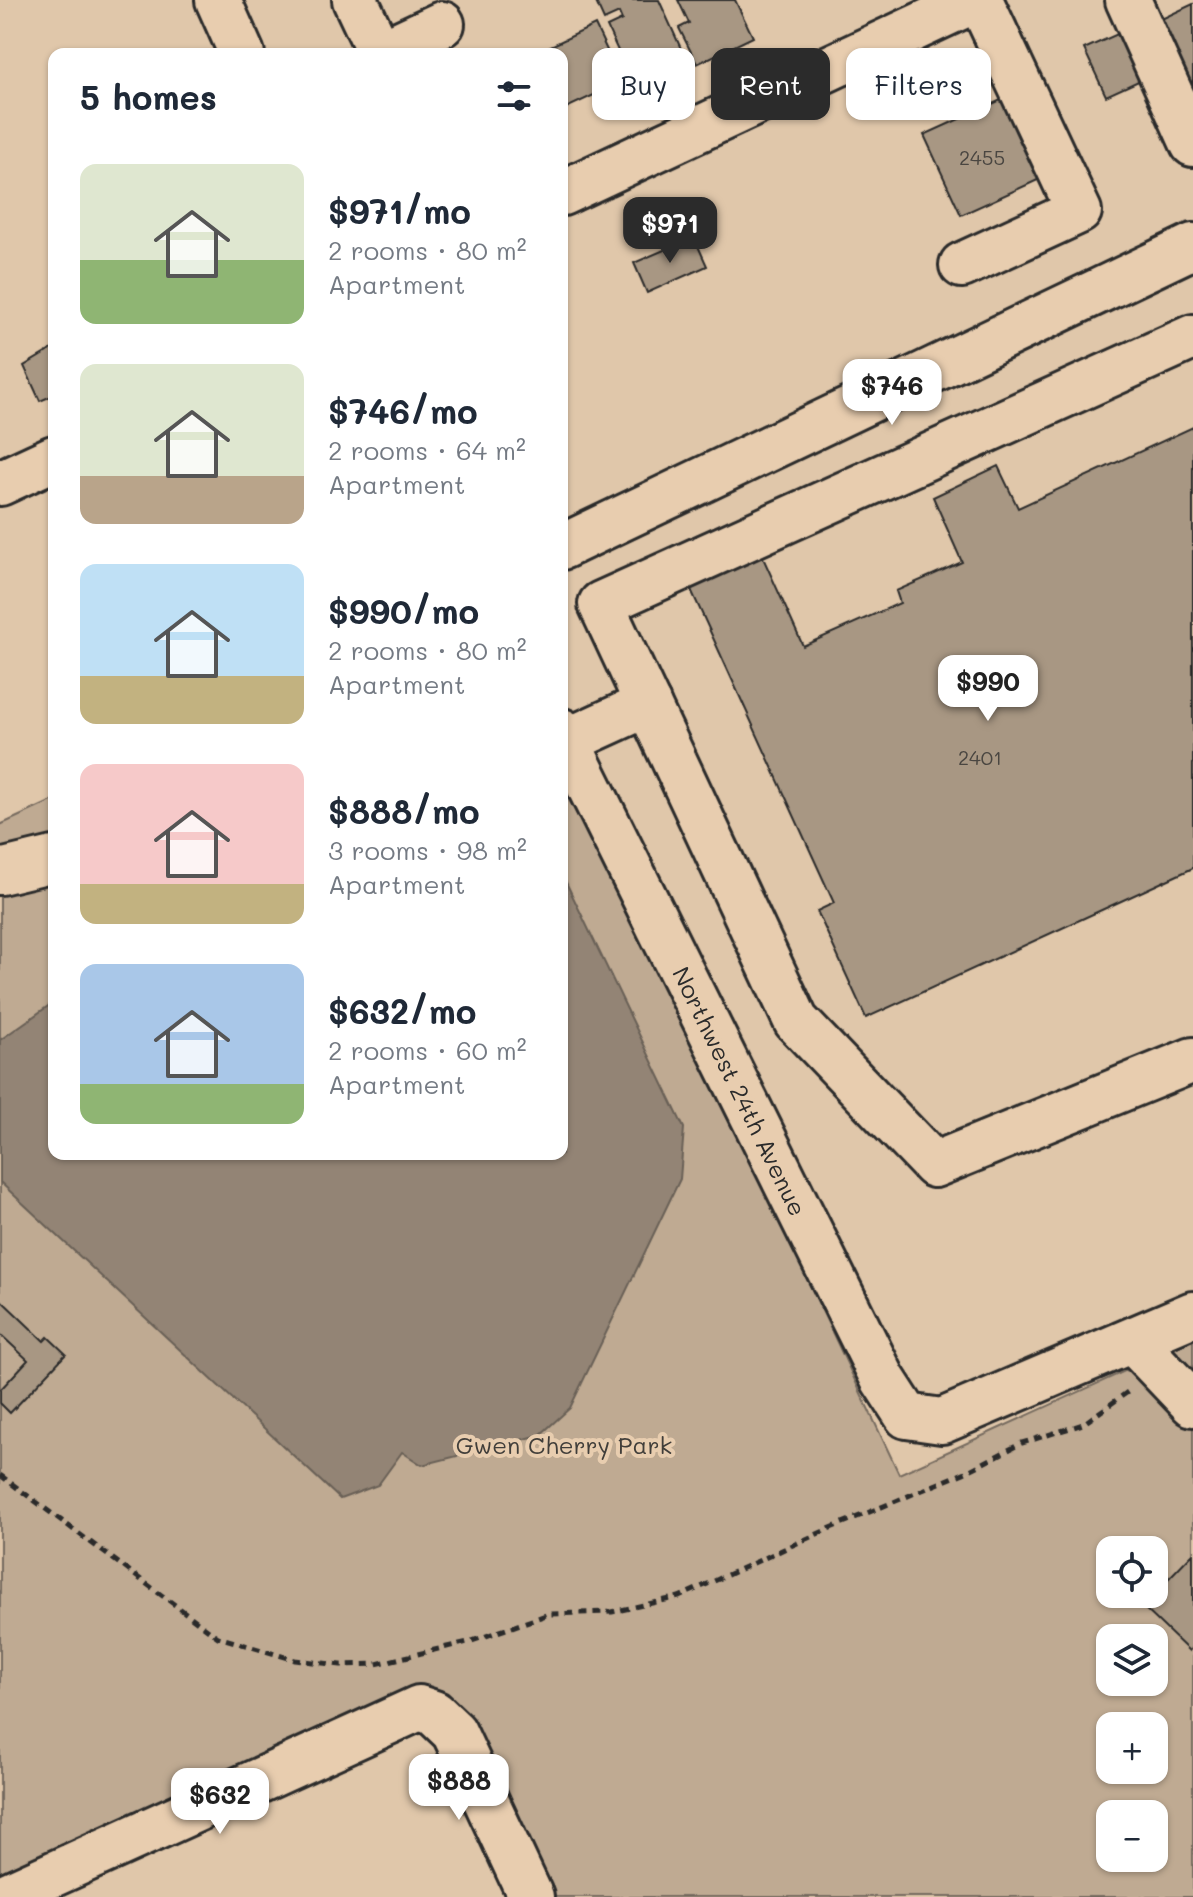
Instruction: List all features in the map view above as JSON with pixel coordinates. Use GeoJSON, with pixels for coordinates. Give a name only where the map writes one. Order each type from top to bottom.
{"type":"FeatureCollection","features":[{"type":"Feature","properties":{"kind":"street"},"geometry":{"type":"LineString","coordinates":[[218,0],[239,48]]}},
{"type":"Feature","properties":{"kind":"street"},"geometry":{"type":"LineString","coordinates":[[355,0],[377,48]]}},
{"type":"Feature","properties":{"kind":"street"},"geometry":{"type":"LineString","coordinates":[[568,190],[977,0],[1079,211],[962,265]]}},
{"type":"Feature","properties":{"kind":"street"},"geometry":{"type":"LineString","coordinates":[[1128,0],[1193,144]]}},
{"type":"Feature","properties":{"kind":"street"},"geometry":{"type":"LineString","coordinates":[[390,48],[442,24]]}},
{"type":"Feature","properties":{"kind":"street"},"geometry":{"type":"LineString","coordinates":[[568,544],[1193,246]]}},
{"type":"Feature","properties":{"kind":"street"},"geometry":{"type":"LineString","coordinates":[[1193,337],[601,604],[796,1021],[934,1165],[1193,1060]]}},
{"type":"Feature","properties":{"kind":"street"},"geometry":{"type":"LineString","coordinates":[[2,477],[48,460]]}},
{"type":"Feature","properties":{"kind":"street"},"geometry":{"type":"LineString","coordinates":[[568,734],[648,704]]}},
{"type":"Feature","properties":{"kind":"street","name":"Northwest 24th Avenue"},"geometry":{"type":"LineString","coordinates":[[568,744],[883,1379],[907,1416],[942,1421],[1133,1341]]}},
{"type":"Feature","properties":{"kind":"street"},"geometry":{"type":"LineString","coordinates":[[0,872],[48,860]]}},
{"type":"Feature","properties":{"kind":"street"},"geometry":{"type":"LineString","coordinates":[[1193,1314],[1133,1341],[1193,1404]]}},
{"type":"Feature","properties":{"kind":"street"},"geometry":{"type":"LineString","coordinates":[[3,1897],[419,1708],[434,1713],[454,1732],[531,1897]]}},
{"type":"Feature","properties":{"kind":"path"},"geometry":{"type":"LineString","coordinates":[[0,1475],[218,1637],[295,1660],[341,1665],[376,1664],[472,1641],[549,1614],[612,1612],[679,1597],[826,1530],[966,1472],[1022,1443],[1083,1424],[1125,1394]]}},
{"type":"Feature","properties":{"kind":"green space","name":"Gwen Cherry Park"},"geometry":{"type":"Polygon","coordinates":[[[568,772],[899,1474],[1193,1340],[1193,1897],[512,1897],[420,1699],[0,1895],[0,825],[48,803],[48,1160],[568,1160],[568,772]]]}},
{"type":"Feature","properties":{"kind":"shaded area"},"geometry":{"type":"Polygon","coordinates":[[[568,886],[684,1128],[680,1179],[570,1408],[540,1435],[422,1465],[402,1452],[378,1485],[340,1499],[0,1182],[0,1040],[48,1006],[48,1160],[568,1160],[568,886]]]}},
{"type":"Feature","properties":{"kind":"building"},"geometry":{"type":"Polygon","coordinates":[[[595,0],[659,0],[681,48],[617,48],[607,27],[622,20],[619,13],[604,20],[595,0]]]}},
{"type":"Feature","properties":{"kind":"building"},"geometry":{"type":"Polygon","coordinates":[[[678,0],[735,0],[753,37],[730,48],[711,48],[711,57],[697,64],[695,48],[689,48],[679,28],[689,23],[678,0]]]}},
{"type":"Feature","properties":{"kind":"building"},"geometry":{"type":"Polygon","coordinates":[[[1193,4],[1193,104],[1155,22],[1193,4]]]}},
{"type":"Feature","properties":{"kind":"building"},"geometry":{"type":"Polygon","coordinates":[[[595,25],[606,48],[592,48],[592,96],[568,107],[568,48],[547,48],[595,25]]]}},
{"type":"Feature","properties":{"kind":"building"},"geometry":{"type":"Polygon","coordinates":[[[1122,32],[1143,79],[1106,96],[1084,49],[1122,32]]]}},
{"type":"Feature","properties":{"kind":"building"},"geometry":{"type":"Polygon","coordinates":[[[1003,99],[1040,179],[961,215],[924,135],[957,120],[991,120],[991,104],[1003,99]]]}},
{"type":"Feature","properties":{"kind":"building"},"geometry":{"type":"Polygon","coordinates":[[[694,237],[707,266],[647,293],[634,263],[694,237]]]}},
{"type":"Feature","properties":{"kind":"building"},"geometry":{"type":"Polygon","coordinates":[[[48,352],[48,398],[40,401],[24,366],[48,352]]]}},
{"type":"Feature","properties":{"kind":"building"},"geometry":{"type":"Polygon","coordinates":[[[1193,427],[1193,868],[866,1018],[817,911],[834,903],[688,583],[760,551],[803,646],[900,603],[896,591],[962,562],[933,497],[998,466],[1018,508],[1193,427]]]}},
{"type":"Feature","properties":{"kind":"building"},"geometry":{"type":"Polygon","coordinates":[[[0,1299],[44,1341],[48,1337],[66,1354],[10,1413],[0,1403],[0,1390],[28,1360],[0,1334],[0,1299]]]}},
{"type":"Feature","properties":{"kind":"building"},"geometry":{"type":"Polygon","coordinates":[[[1193,1553],[1193,1646],[1189,1651],[1168,1631],[1168,1624],[1161,1624],[1144,1608],[1168,1608],[1168,1579],[1193,1553]]]}}]}
